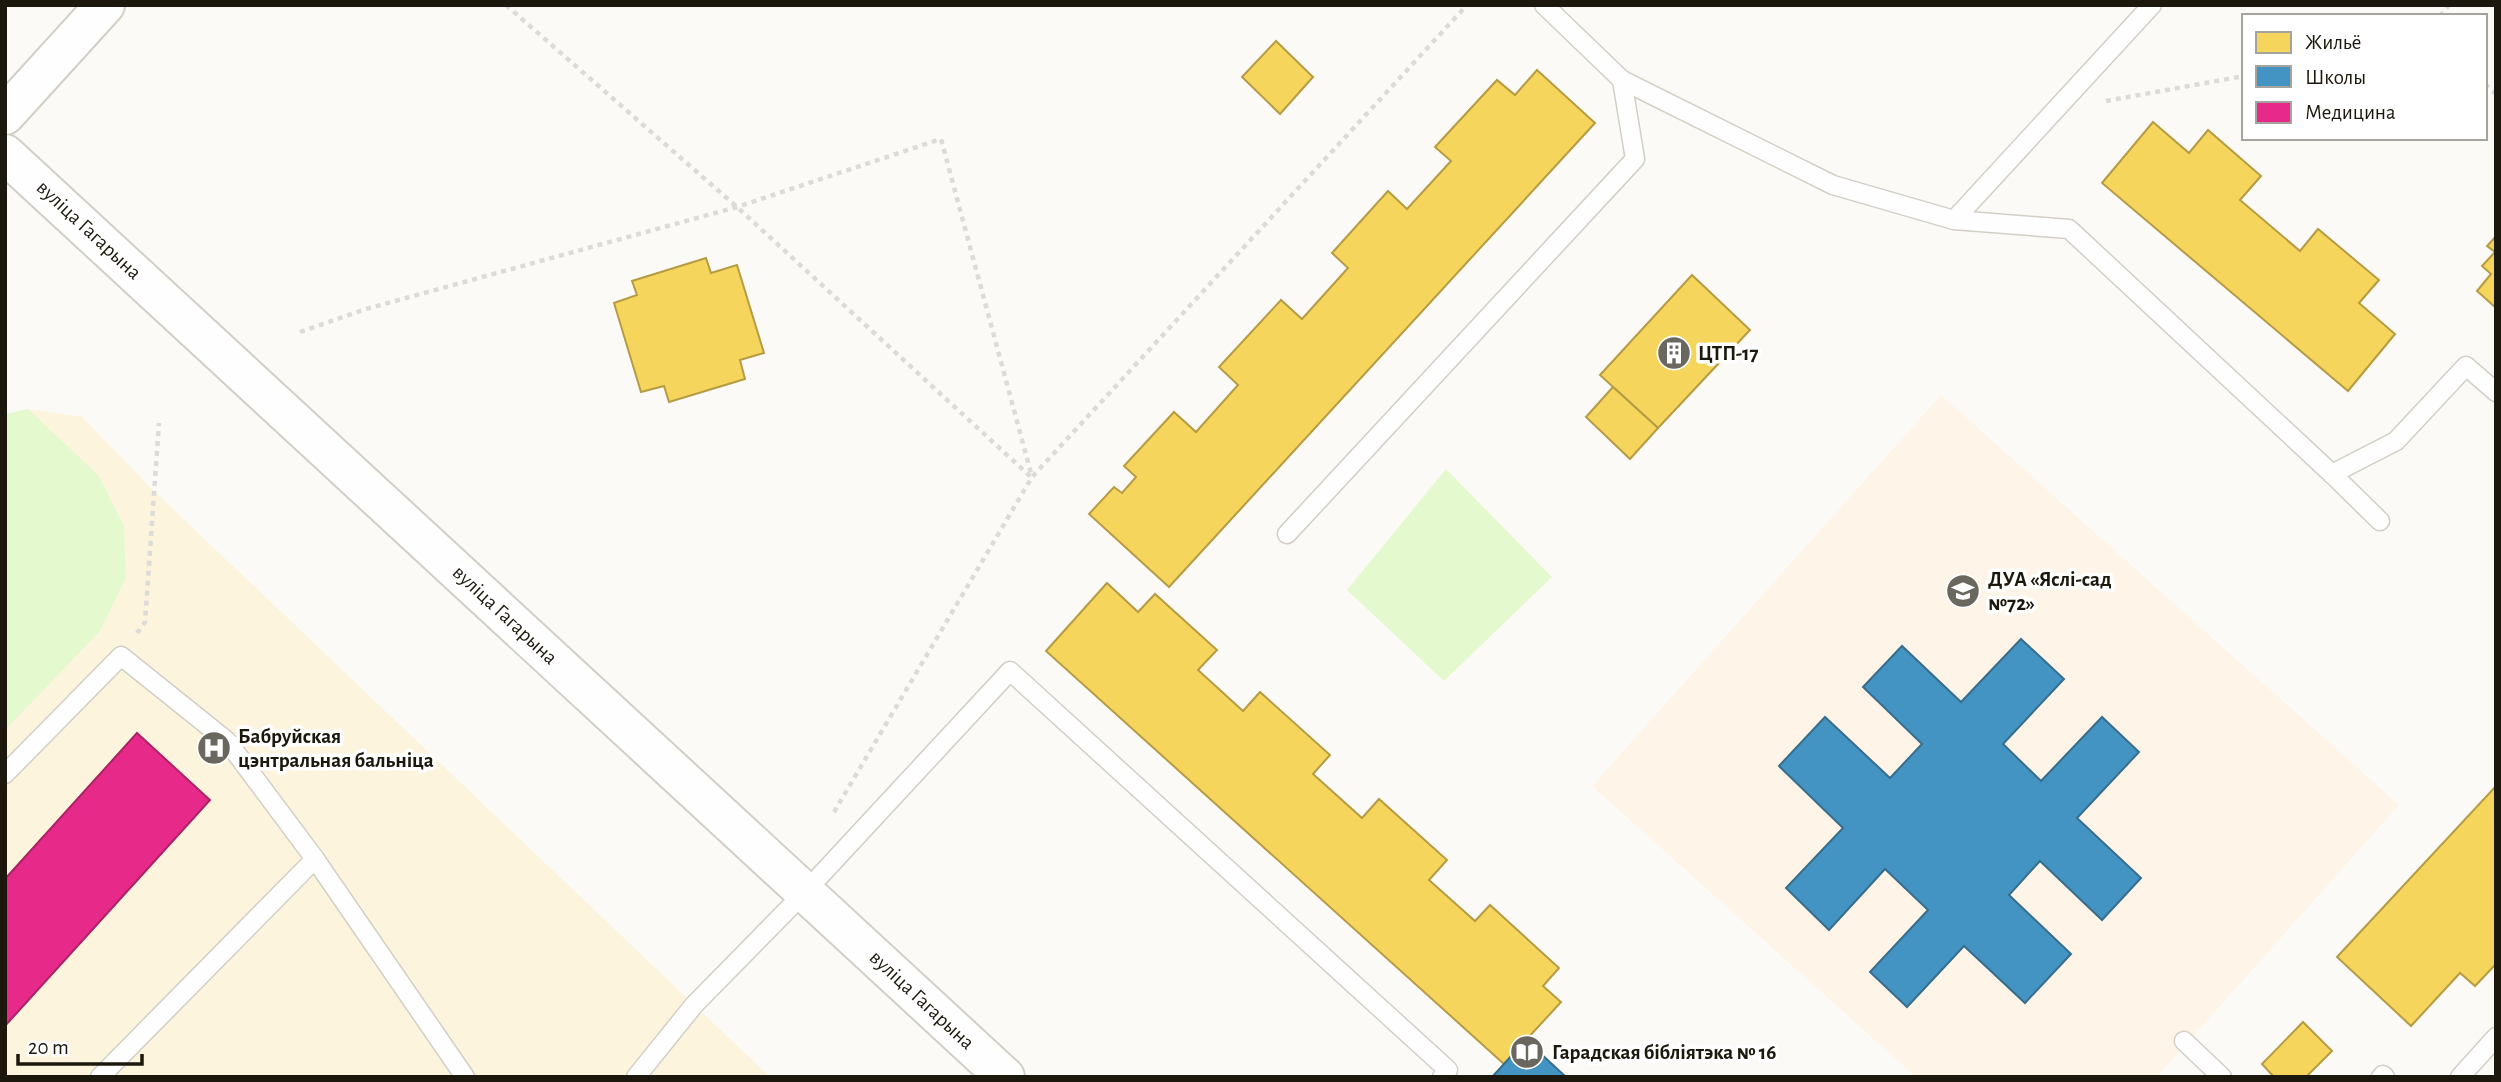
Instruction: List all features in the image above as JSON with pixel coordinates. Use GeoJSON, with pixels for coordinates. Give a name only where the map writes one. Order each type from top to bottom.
{"type":"FeatureCollection","features":[{"type":"Feature","properties":{"kind":"main road"},"geometry":{"type":"LineString","coordinates":[[5,115],[105,5]]}},
{"type":"Feature","properties":{"kind":"main road","name":"вуліца Гагарына"},"geometry":{"type":"LineString","coordinates":[[5,154],[1005,1077]]}},
{"type":"Feature","properties":{"kind":"lane"},"geometry":{"type":"LineString","coordinates":[[1544,5],[1622,80],[1833,185],[1954,220],[2069,229],[2380,521]]}},
{"type":"Feature","properties":{"kind":"lane"},"geometry":{"type":"LineString","coordinates":[[1954,220],[2152,5]]}},
{"type":"Feature","properties":{"kind":"lane"},"geometry":{"type":"LineString","coordinates":[[1287,534],[1634,159],[1622,80]]}},
{"type":"Feature","properties":{"kind":"lane"},"geometry":{"type":"LineString","coordinates":[[2332,474],[2396,441],[2466,366],[2496,393]]}},
{"type":"Feature","properties":{"kind":"lane"},"geometry":{"type":"LineString","coordinates":[[5,774],[121,656],[227,741],[315,859],[465,1077]]}},
{"type":"Feature","properties":{"kind":"lane"},"geometry":{"type":"LineString","coordinates":[[636,1077],[694,1005],[805,892],[1010,671],[1448,1070],[1442,1077]]}},
{"type":"Feature","properties":{"kind":"lane"},"geometry":{"type":"LineString","coordinates":[[100,1077],[315,859]]}},
{"type":"Feature","properties":{"kind":"lane"},"geometry":{"type":"LineString","coordinates":[[2460,1077],[2496,1037]]}},
{"type":"Feature","properties":{"kind":"lane"},"geometry":{"type":"LineString","coordinates":[[2183,1041],[2222,1077]]}},
{"type":"Feature","properties":{"kind":"path"},"geometry":{"type":"LineString","coordinates":[[506,5],[737,207],[1032,477]]}},
{"type":"Feature","properties":{"kind":"path"},"geometry":{"type":"LineString","coordinates":[[834,811],[1032,477],[1467,5]]}},
{"type":"Feature","properties":{"kind":"path"},"geometry":{"type":"LineString","coordinates":[[2057,109],[2242,76]]}},
{"type":"Feature","properties":{"kind":"path"},"geometry":{"type":"LineString","coordinates":[[300,332],[366,309],[737,207],[941,139],[1032,477]]}},
{"type":"Feature","properties":{"kind":"path"},"geometry":{"type":"LineString","coordinates":[[121,656],[145,622],[159,424]]}},
{"type":"Feature","properties":{"kind":"shaded area","name":"ДУА «Яслі-сад №72»"},"geometry":{"type":"Polygon","coordinates":[[[1941,395],[2399,805],[2157,1077],[1916,1077],[1592,786],[1941,395]]]}},
{"type":"Feature","properties":{"kind":"shaded area","name":"Бабруйская цэнтральная бальніца"},"geometry":{"type":"Polygon","coordinates":[[[28,409],[82,417],[153,490],[770,1077],[5,1077],[5,415],[28,409]]]}},
{"type":"Feature","properties":{"kind":"green space"},"geometry":{"type":"Polygon","coordinates":[[[28,409],[99,476],[124,526],[126,578],[100,631],[5,730],[5,414],[28,409]]]}},
{"type":"Feature","properties":{"kind":"green space"},"geometry":{"type":"Polygon","coordinates":[[[1446,469],[1552,577],[1444,681],[1347,590],[1446,469]]]}},
{"type":"Feature","properties":{"kind":"building: Жильё"},"geometry":{"type":"Polygon","coordinates":[[[1276,41],[1313,77],[1280,114],[1242,77],[1276,41]]]}},
{"type":"Feature","properties":{"kind":"building: Жильё"},"geometry":{"type":"Polygon","coordinates":[[[1537,70],[1595,123],[1169,587],[1089,514],[1114,487],[1122,493],[1136,477],[1124,466],[1174,412],[1196,432],[1238,385],[1219,367],[1281,300],[1302,319],[1348,268],[1332,253],[1388,191],[1407,209],[1451,161],[1435,147],[1497,80],[1515,95],[1537,70]]]}},
{"type":"Feature","properties":{"kind":"building: Жильё"},"geometry":{"type":"Polygon","coordinates":[[[2153,122],[2189,153],[2208,130],[2261,176],[2240,200],[2300,251],[2318,229],[2379,280],[2359,303],[2395,334],[2348,391],[2102,183],[2153,122]]]}},
{"type":"Feature","properties":{"kind":"building: Жильё"},"geometry":{"type":"Polygon","coordinates":[[[2496,236],[2496,308],[2477,291],[2491,274],[2482,266],[2495,252],[2487,246],[2496,236]]]}},
{"type":"Feature","properties":{"kind":"building: Жильё"},"geometry":{"type":"Polygon","coordinates":[[[706,258],[711,273],[737,265],[764,353],[740,360],[745,379],[669,402],[664,386],[641,392],[614,303],[637,295],[632,281],[706,258]]]}},
{"type":"Feature","properties":{"kind":"building: Жильё","name":"ЦТП-17"},"geometry":{"type":"Polygon","coordinates":[[[1692,275],[1750,330],[1658,428],[1600,375],[1692,275]]]}},
{"type":"Feature","properties":{"kind":"building: Жильё"},"geometry":{"type":"Polygon","coordinates":[[[1613,387],[1658,428],[1630,459],[1586,417],[1613,387]]]}},
{"type":"Feature","properties":{"kind":"building: Жильё"},"geometry":{"type":"Polygon","coordinates":[[[1107,583],[1138,612],[1155,594],[1217,650],[1198,670],[1243,711],[1260,692],[1330,755],[1313,774],[1362,818],[1379,799],[1447,860],[1429,880],[1475,921],[1490,905],[1559,968],[1543,986],[1561,1002],[1504,1064],[1046,651],[1107,583]]]}},
{"type":"Feature","properties":{"kind":"building: Жильё"},"geometry":{"type":"Polygon","coordinates":[[[2496,786],[2496,964],[2475,986],[2460,973],[2411,1026],[2337,957],[2496,786]]]}},
{"type":"Feature","properties":{"kind":"building: Жильё"},"geometry":{"type":"Polygon","coordinates":[[[2303,1022],[2332,1051],[2306,1077],[2274,1077],[2262,1064],[2303,1022]]]}},
{"type":"Feature","properties":{"kind":"building: Школы","name":"ДУА «Яслі-сад №72»"},"geometry":{"type":"Polygon","coordinates":[[[2021,639],[2064,679],[2003,744],[2041,781],[2102,717],[2139,752],[2077,818],[2141,878],[2102,920],[2040,861],[2009,895],[2071,954],[2025,1003],[1964,946],[1907,1007],[1870,972],[1928,910],[1885,869],[1829,930],[1786,888],[1843,828],[1779,766],[1825,717],[1890,778],[1922,744],[1863,687],[1902,646],[1961,702],[2021,639]]]}},
{"type":"Feature","properties":{"kind":"building: Школы","name":"Гарадская бібліятэка № 16"},"geometry":{"type":"Polygon","coordinates":[[[1526,1040],[1566,1077],[1492,1077],[1526,1040]]]}},
{"type":"Feature","properties":{"kind":"building: Медицина"},"geometry":{"type":"Polygon","coordinates":[[[137,733],[210,800],[5,1026],[5,879],[137,733]]]}},
{"type":"Feature","properties":{"kind":"place","name":"ЦТП-17"},"geometry":{"type":"Point","coordinates":[1674,353]}},
{"type":"Feature","properties":{"kind":"place","name":"ДУА «Яслі-сад №72»"},"geometry":{"type":"Point","coordinates":[1963,591]}},
{"type":"Feature","properties":{"kind":"place","name":"Бабруйская цэнтральная бальніца"},"geometry":{"type":"Point","coordinates":[214,748]}},
{"type":"Feature","properties":{"kind":"place","name":"Гарадская бібліятэка № 16"},"geometry":{"type":"Point","coordinates":[1527,1052]}}]}
